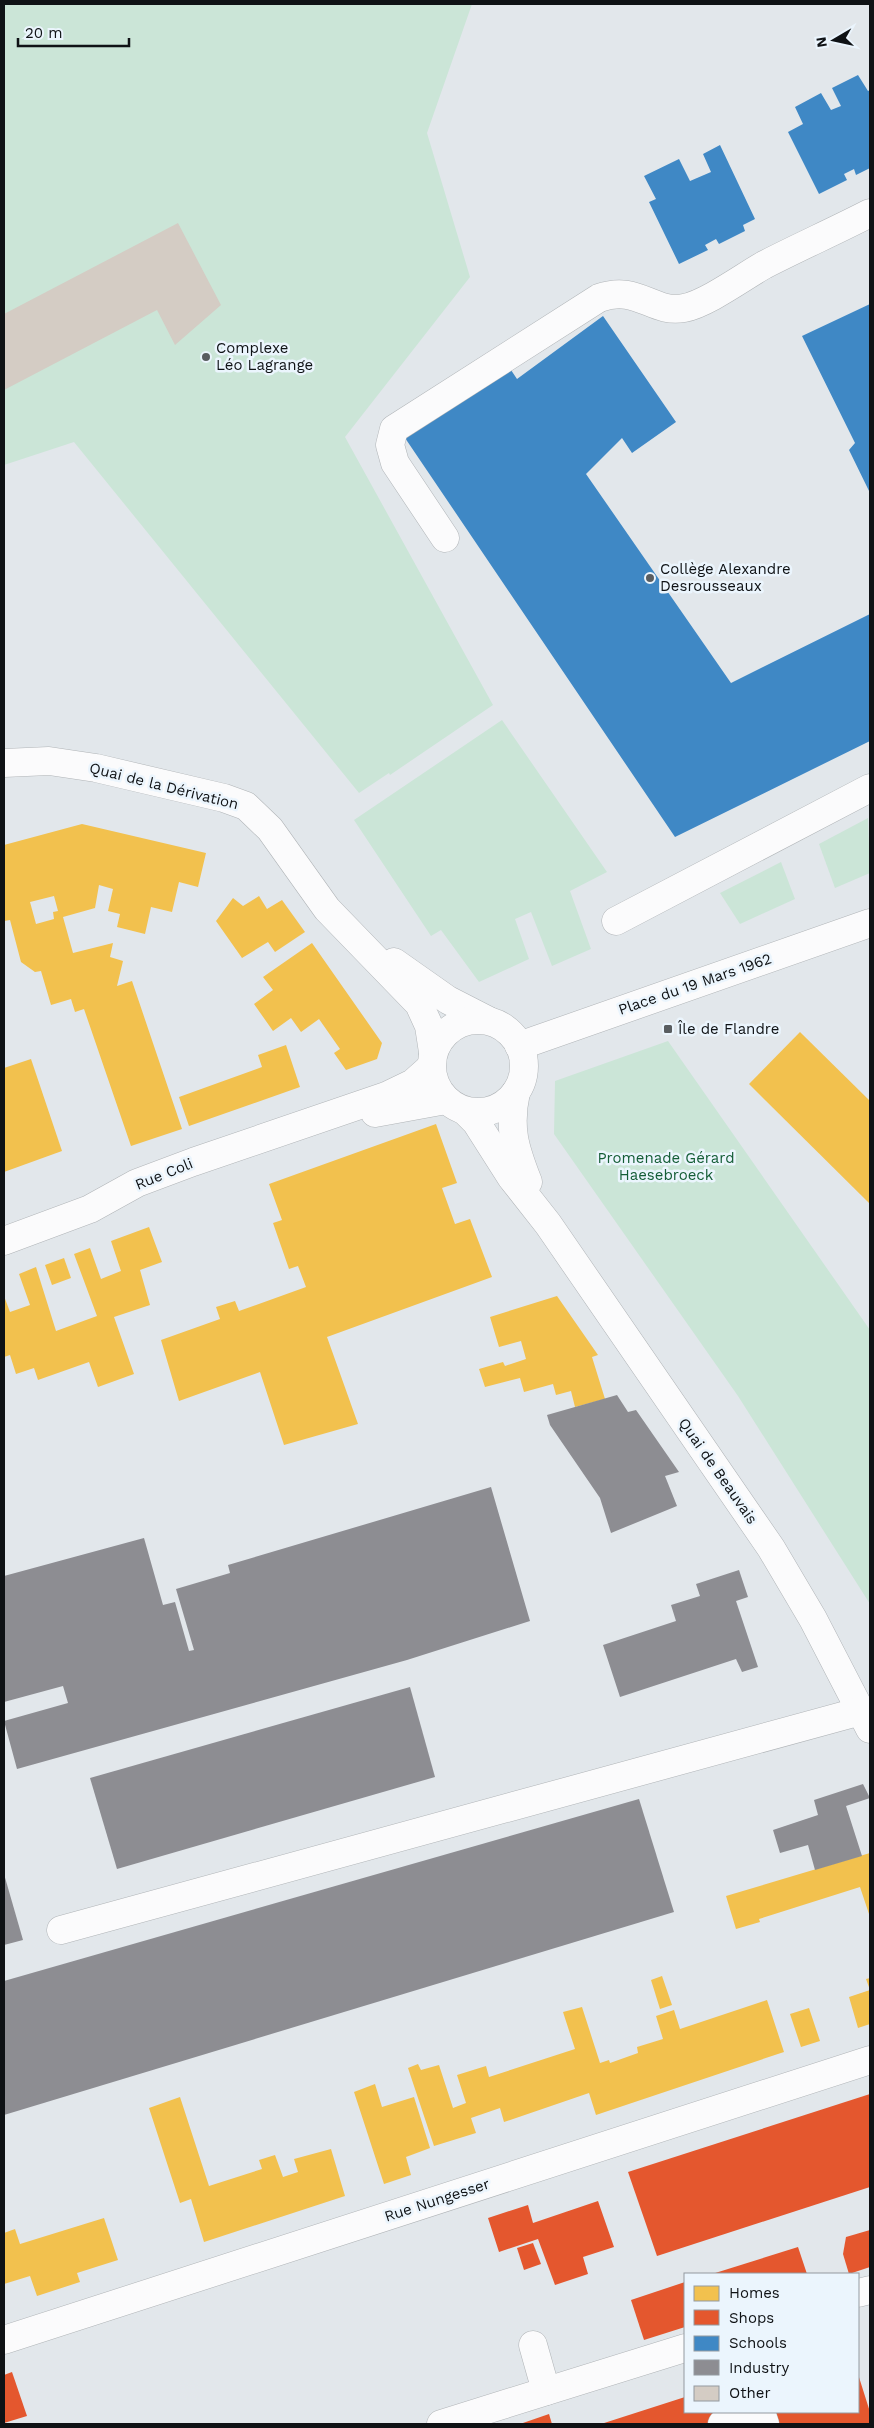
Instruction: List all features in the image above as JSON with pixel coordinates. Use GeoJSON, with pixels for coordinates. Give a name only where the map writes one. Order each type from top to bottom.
{"type":"FeatureCollection","features":[{"type":"Feature","properties":{"kind":"street"},"geometry":{"type":"LineString","coordinates":[[445,538],[395,463],[390,445],[394,429],[599,298],[612,293],[624,293],[666,307],[684,308],[698,303],[766,264],[870,214]]}},
{"type":"Feature","properties":{"kind":"street","name":"Quai de la Dérivation"},"geometry":{"type":"LineString","coordinates":[[4,763],[49,761],[89,766],[224,798],[246,806],[270,829],[327,909],[418,1004],[429,1026],[432,1060]]}},
{"type":"Feature","properties":{"kind":"street"},"geometry":{"type":"LineString","coordinates":[[616,921],[870,788]]}},
{"type":"Feature","properties":{"kind":"street","name":"Place du 19 Mars 1962"},"geometry":{"type":"LineString","coordinates":[[519,1046],[870,922]]}},
{"type":"Feature","properties":{"kind":"street","name":"Quai de la Dérivation"},"geometry":{"type":"LineString","coordinates":[[353,935],[420,979],[448,1000],[487,1020]]}},
{"type":"Feature","properties":{"kind":"street"},"geometry":{"type":"LineString","coordinates":[[472,1020],[487,1020],[506,1029],[519,1046],[524,1072],[516,1092],[494,1110],[479,1113],[455,1106],[437,1089],[432,1060],[440,1039],[450,1028],[472,1020]]}},
{"type":"Feature","properties":{"kind":"street","name":"Rue Coli"},"geometry":{"type":"LineString","coordinates":[[4,1241],[90,1209],[137,1183],[403,1089],[432,1060]]}},
{"type":"Feature","properties":{"kind":"street","name":"Quai de Beauvais"},"geometry":{"type":"LineString","coordinates":[[516,1092],[512,1120],[515,1147],[548,1224]]}},
{"type":"Feature","properties":{"kind":"street","name":"Rue Coli"},"geometry":{"type":"LineString","coordinates":[[328,1115],[455,1106]]}},
{"type":"Feature","properties":{"kind":"street","name":"Quai de Beauvais"},"geometry":{"type":"LineString","coordinates":[[455,1106],[476,1122],[511,1177],[548,1224],[771,1548],[813,1619],[865,1720]]}},
{"type":"Feature","properties":{"kind":"street"},"geometry":{"type":"LineString","coordinates":[[61,1930],[865,1720]]}},
{"type":"Feature","properties":{"kind":"street","name":"Rue Nungesser"},"geometry":{"type":"LineString","coordinates":[[4,2340],[870,2060]]}},
{"type":"Feature","properties":{"kind":"street"},"geometry":{"type":"LineString","coordinates":[[533,2344],[546,2391]]}},
{"type":"Feature","properties":{"kind":"street"},"geometry":{"type":"LineString","coordinates":[[441,2424],[684,2348]]}},
{"type":"Feature","properties":{"kind":"street"},"geometry":{"type":"LineString","coordinates":[[722,2424],[758,2413]]}},
{"type":"Feature","properties":{"kind":"green space","name":"Complexe Léo Lagrange"},"geometry":{"type":"Polygon","coordinates":[[[4,4],[472,4],[427,133],[470,277],[345,437],[493,705],[390,775],[389,773],[359,793],[74,442],[4,465],[4,4]]]}},
{"type":"Feature","properties":{"kind":"green space"},"geometry":{"type":"Polygon","coordinates":[[[502,720],[607,872],[570,891],[591,949],[552,966],[531,912],[515,919],[529,959],[479,982],[441,930],[431,936],[354,820],[502,720]]]}},
{"type":"Feature","properties":{"kind":"green space"},"geometry":{"type":"Polygon","coordinates":[[[868,818],[870,873],[835,888],[819,844],[868,818]]]}},
{"type":"Feature","properties":{"kind":"green space"},"geometry":{"type":"Polygon","coordinates":[[[781,862],[795,899],[740,924],[720,893],[781,862]]]}},
{"type":"Feature","properties":{"kind":"green space","name":"Promenade Gérard Haesebroeck"},"geometry":{"type":"Polygon","coordinates":[[[668,1041],[870,1330],[870,1604],[738,1396],[554,1134],[555,1081],[668,1041]]]}},
{"type":"Feature","properties":{"kind":"building: Homes"},"geometry":{"type":"Polygon","coordinates":[[[82,824],[206,853],[198,887],[179,882],[172,912],[151,907],[145,934],[117,927],[120,914],[108,911],[113,889],[99,885],[95,908],[63,917],[73,953],[113,943],[110,957],[123,961],[117,986],[132,981],[182,1129],[131,1146],[84,1009],[75,1012],[71,999],[51,1005],[41,971],[35,972],[21,962],[10,920],[4,921],[4,845],[82,824]],[[54,896],[30,902],[36,924],[54,919],[53,912],[58,911],[54,896]]]}},
{"type":"Feature","properties":{"kind":"building: Homes"},"geometry":{"type":"Polygon","coordinates":[[[259,896],[267,909],[282,900],[305,932],[275,952],[268,942],[242,958],[216,921],[233,898],[243,906],[259,896]]]}},
{"type":"Feature","properties":{"kind":"building: Homes"},"geometry":{"type":"Polygon","coordinates":[[[312,943],[382,1043],[377,1059],[346,1070],[334,1053],[340,1049],[319,1019],[301,1032],[291,1018],[273,1031],[254,1004],[273,990],[263,977],[312,943]]]}},
{"type":"Feature","properties":{"kind":"building: Homes"},"geometry":{"type":"Polygon","coordinates":[[[800,1032],[870,1101],[870,1204],[749,1084],[800,1032]]]}},
{"type":"Feature","properties":{"kind":"building: Homes"},"geometry":{"type":"Polygon","coordinates":[[[286,1045],[300,1087],[189,1126],[179,1097],[262,1067],[258,1055],[286,1045]]]}},
{"type":"Feature","properties":{"kind":"building: Homes"},"geometry":{"type":"Polygon","coordinates":[[[31,1059],[62,1151],[4,1172],[4,1068],[31,1059]]]}},
{"type":"Feature","properties":{"kind":"building: Homes"},"geometry":{"type":"Polygon","coordinates":[[[436,1124],[457,1183],[442,1188],[455,1224],[470,1219],[492,1277],[327,1337],[358,1424],[284,1445],[260,1372],[179,1401],[161,1340],[220,1319],[216,1307],[235,1301],[239,1311],[306,1287],[298,1266],[289,1269],[273,1223],[282,1220],[269,1184],[436,1124]]]}},
{"type":"Feature","properties":{"kind":"building: Homes"},"geometry":{"type":"Polygon","coordinates":[[[149,1227],[162,1262],[140,1270],[150,1305],[114,1317],[134,1374],[98,1387],[89,1362],[38,1380],[34,1368],[16,1374],[10,1355],[4,1357],[4,1296],[10,1312],[30,1305],[19,1274],[36,1267],[56,1331],[97,1316],[74,1254],[90,1248],[101,1279],[121,1271],[111,1241],[149,1227]]]}},
{"type":"Feature","properties":{"kind":"building: Homes"},"geometry":{"type":"Polygon","coordinates":[[[64,1258],[71,1278],[52,1285],[45,1265],[64,1258]]]}},
{"type":"Feature","properties":{"kind":"building: Homes"},"geometry":{"type":"Polygon","coordinates":[[[557,1296],[598,1355],[592,1357],[605,1399],[575,1407],[571,1391],[556,1395],[553,1384],[524,1392],[520,1378],[485,1387],[479,1369],[503,1362],[505,1366],[526,1359],[521,1341],[499,1347],[490,1317],[557,1296]]]}},
{"type":"Feature","properties":{"kind":"building: Homes"},"geometry":{"type":"Polygon","coordinates":[[[870,1853],[870,1917],[860,1887],[759,1919],[760,1922],[736,1929],[726,1896],[870,1853]]]}},
{"type":"Feature","properties":{"kind":"building: Homes"},"geometry":{"type":"Polygon","coordinates":[[[662,1976],[672,2005],[660,2009],[651,1980],[662,1976]]]}},
{"type":"Feature","properties":{"kind":"building: Homes"},"geometry":{"type":"Polygon","coordinates":[[[870,1978],[870,1990],[866,1979],[870,1978]]]}},
{"type":"Feature","properties":{"kind":"building: Homes"},"geometry":{"type":"Polygon","coordinates":[[[870,1990],[870,2024],[858,2028],[849,1997],[870,1990]]]}},
{"type":"Feature","properties":{"kind":"building: Homes"},"geometry":{"type":"Polygon","coordinates":[[[767,2000],[784,2052],[596,2115],[589,2093],[504,2122],[500,2108],[471,2118],[476,2133],[434,2146],[408,2068],[418,2064],[421,2070],[439,2065],[453,2108],[466,2103],[457,2075],[486,2066],[489,2077],[575,2049],[563,2012],[582,2007],[600,2063],[609,2060],[610,2063],[638,2053],[637,2047],[663,2039],[656,2016],[674,2010],[680,2029],[767,2000]]]}},
{"type":"Feature","properties":{"kind":"building: Homes"},"geometry":{"type":"Polygon","coordinates":[[[809,2008],[820,2041],[801,2047],[790,2014],[809,2008]]]}},
{"type":"Feature","properties":{"kind":"building: Homes"},"geometry":{"type":"Polygon","coordinates":[[[375,2084],[382,2107],[414,2097],[430,2148],[406,2157],[411,2175],[384,2184],[354,2092],[375,2084]]]}},
{"type":"Feature","properties":{"kind":"building: Homes"},"geometry":{"type":"Polygon","coordinates":[[[180,2097],[209,2186],[262,2169],[259,2160],[275,2155],[283,2177],[298,2172],[294,2159],[331,2149],[345,2196],[204,2242],[191,2199],[180,2203],[149,2108],[180,2097]]]}},
{"type":"Feature","properties":{"kind":"building: Homes"},"geometry":{"type":"Polygon","coordinates":[[[104,2218],[118,2260],[77,2273],[80,2282],[37,2296],[30,2276],[4,2284],[4,2233],[15,2229],[20,2244],[104,2218]]]}},
{"type":"Feature","properties":{"kind":"building: Shops"},"geometry":{"type":"Polygon","coordinates":[[[870,2094],[870,2187],[657,2256],[628,2172],[870,2094]]]}},
{"type":"Feature","properties":{"kind":"building: Shops"},"geometry":{"type":"Polygon","coordinates":[[[598,2201],[614,2247],[583,2257],[588,2274],[555,2285],[538,2239],[499,2252],[488,2218],[528,2205],[533,2223],[598,2201]]]}},
{"type":"Feature","properties":{"kind":"building: Shops"},"geometry":{"type":"Polygon","coordinates":[[[870,2230],[870,2267],[849,2273],[843,2254],[846,2237],[870,2230]]]}},
{"type":"Feature","properties":{"kind":"building: Shops"},"geometry":{"type":"Polygon","coordinates":[[[533,2243],[541,2264],[524,2270],[517,2248],[533,2243]]]}},
{"type":"Feature","properties":{"kind":"building: Shops"},"geometry":{"type":"Polygon","coordinates":[[[798,2247],[807,2273],[715,2273],[798,2247]]]}},
{"type":"Feature","properties":{"kind":"building: Shops"},"geometry":{"type":"Polygon","coordinates":[[[684,2282],[684,2327],[644,2340],[631,2300],[684,2282]]]}},
{"type":"Feature","properties":{"kind":"building: Shops"},"geometry":{"type":"Polygon","coordinates":[[[12,2372],[27,2416],[4,2423],[4,2375],[12,2372]]]}},
{"type":"Feature","properties":{"kind":"building: Shops"},"geometry":{"type":"Polygon","coordinates":[[[859,2377],[870,2412],[870,2424],[601,2424],[684,2397],[684,2413],[859,2413],[859,2377]]]}},
{"type":"Feature","properties":{"kind":"building: Shops"},"geometry":{"type":"Polygon","coordinates":[[[549,2414],[552,2424],[520,2424],[549,2414]]]}},
{"type":"Feature","properties":{"kind":"building: Schools"},"geometry":{"type":"Polygon","coordinates":[[[858,75],[868,91],[870,90],[870,168],[856,175],[854,169],[844,174],[847,180],[819,194],[788,132],[803,124],[795,107],[821,93],[831,110],[841,106],[832,88],[858,75]]]}},
{"type":"Feature","properties":{"kind":"building: Schools"},"geometry":{"type":"Polygon","coordinates":[[[720,145],[755,219],[743,225],[745,231],[719,244],[716,239],[705,245],[708,250],[679,264],[649,202],[656,199],[644,176],[679,159],[690,181],[711,172],[703,154],[720,145]]]}},
{"type":"Feature","properties":{"kind":"building: Schools"},"geometry":{"type":"Polygon","coordinates":[[[870,304],[870,493],[849,450],[855,443],[802,336],[870,304]]]}},
{"type":"Feature","properties":{"kind":"building: Schools"},"geometry":{"type":"Polygon","coordinates":[[[603,316],[676,422],[632,453],[622,438],[586,474],[731,683],[870,614],[870,741],[675,837],[403,435],[507,364],[517,379],[603,316]]]}},
{"type":"Feature","properties":{"kind":"building: Industry"},"geometry":{"type":"Polygon","coordinates":[[[617,1395],[628,1412],[636,1410],[679,1472],[665,1476],[677,1506],[611,1533],[600,1498],[550,1425],[547,1415],[617,1395]]]}},
{"type":"Feature","properties":{"kind":"building: Industry"},"geometry":{"type":"Polygon","coordinates":[[[491,1487],[530,1621],[407,1660],[17,1769],[4,1721],[68,1703],[63,1686],[4,1702],[4,1576],[144,1538],[163,1605],[175,1602],[189,1651],[194,1650],[176,1589],[230,1573],[228,1565],[491,1487]]]}},
{"type":"Feature","properties":{"kind":"building: Industry"},"geometry":{"type":"Polygon","coordinates":[[[739,1570],[748,1597],[736,1601],[758,1667],[742,1672],[736,1659],[620,1697],[603,1645],[676,1621],[671,1605],[700,1596],[696,1584],[739,1570]]]}},
{"type":"Feature","properties":{"kind":"building: Industry"},"geometry":{"type":"Polygon","coordinates":[[[410,1687],[435,1777],[117,1869],[90,1778],[410,1687]]]}},
{"type":"Feature","properties":{"kind":"building: Industry"},"geometry":{"type":"Polygon","coordinates":[[[863,1784],[870,1798],[846,1806],[862,1856],[815,1870],[808,1845],[780,1853],[773,1830],[818,1815],[814,1800],[863,1784]]]}},
{"type":"Feature","properties":{"kind":"building: Industry"},"geometry":{"type":"Polygon","coordinates":[[[639,1799],[674,1912],[4,2115],[4,1981],[639,1799]]]}},
{"type":"Feature","properties":{"kind":"building: Industry"},"geometry":{"type":"Polygon","coordinates":[[[4,1874],[23,1940],[4,1945],[4,1874]]]}},
{"type":"Feature","properties":{"kind":"building: Other"},"geometry":{"type":"Polygon","coordinates":[[[178,223],[221,305],[175,345],[157,310],[4,390],[4,314],[178,223]]]}},
{"type":"Feature","properties":{"kind":"place","name":"Complexe Léo Lagrange"},"geometry":{"type":"Point","coordinates":[206,357]}},
{"type":"Feature","properties":{"kind":"place","name":"Collège Alexandre Desrousseaux"},"geometry":{"type":"Point","coordinates":[650,578]}},
{"type":"Feature","properties":{"kind":"place","name":"Île de Flandre"},"geometry":{"type":"Point","coordinates":[668,1029]}}]}
